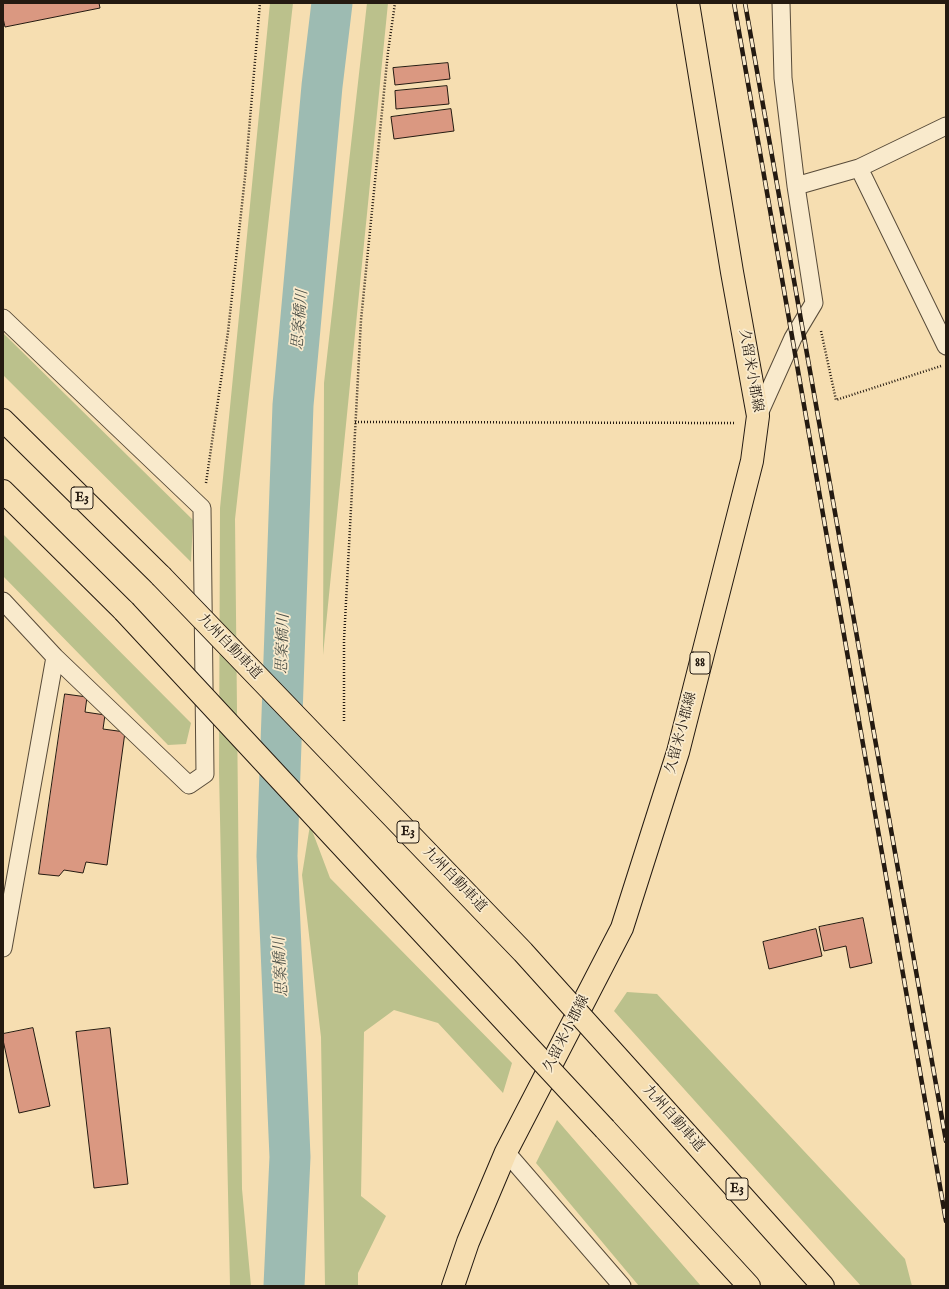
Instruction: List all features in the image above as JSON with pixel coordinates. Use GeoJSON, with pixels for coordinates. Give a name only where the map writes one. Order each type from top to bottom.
{"type":"FeatureCollection","features":[{"type":"Feature","properties":{"kind":"main road","name":"久留米小郡線"},"geometry":{"type":"LineString","coordinates":[[453,1286],[468,1242],[506,1152],[622,928],[678,752],[752,461],[758,420],[688,3]]}},
{"type":"Feature","properties":{"kind":"main road","name":"九州自動車道"},"geometry":{"type":"LineString","coordinates":[[3,420],[161,576],[523,952],[823,1286]]}},
{"type":"Feature","properties":{"kind":"main road"},"geometry":{"type":"LineString","coordinates":[[3,491],[124,611],[749,1286]]}},
{"type":"Feature","properties":{"kind":"street"},"geometry":{"type":"LineString","coordinates":[[758,420],[793,338],[814,303],[796,186],[782,78],[781,3]]}},
{"type":"Feature","properties":{"kind":"street"},"geometry":{"type":"LineString","coordinates":[[796,186],[859,168],[946,126]]}},
{"type":"Feature","properties":{"kind":"street"},"geometry":{"type":"LineString","coordinates":[[859,168],[946,346]]}},
{"type":"Feature","properties":{"kind":"street"},"geometry":{"type":"LineString","coordinates":[[3,318],[202,508],[206,774],[189,785],[55,657],[3,601]]}},
{"type":"Feature","properties":{"kind":"street"},"geometry":{"type":"LineString","coordinates":[[3,948],[55,657]]}},
{"type":"Feature","properties":{"kind":"street"},"geometry":{"type":"LineString","coordinates":[[506,1152],[622,1286]]}},
{"type":"Feature","properties":{"kind":"path"},"geometry":{"type":"LineString","coordinates":[[202,508],[229,324],[245,177],[260,3]]}},
{"type":"Feature","properties":{"kind":"path"},"geometry":{"type":"LineString","coordinates":[[344,721],[344,640],[361,320],[388,52],[395,3]]}},
{"type":"Feature","properties":{"kind":"path"},"geometry":{"type":"LineString","coordinates":[[814,303],[836,400],[946,364]]}},
{"type":"Feature","properties":{"kind":"path"},"geometry":{"type":"LineString","coordinates":[[356,422],[758,420]]}},
{"type":"Feature","properties":{"kind":"green space"},"geometry":{"type":"Polygon","coordinates":[[[270,3],[293,3],[235,519],[242,1189],[251,1286],[230,1286],[219,772],[220,508],[270,3]]]}},
{"type":"Feature","properties":{"kind":"green space"},"geometry":{"type":"Polygon","coordinates":[[[367,3],[388,3],[323,655],[324,383],[367,3]]]}},
{"type":"Feature","properties":{"kind":"green space"},"geometry":{"type":"Polygon","coordinates":[[[3,333],[193,520],[191,562],[3,375],[3,333]]]}},
{"type":"Feature","properties":{"kind":"green space"},"geometry":{"type":"Polygon","coordinates":[[[3,534],[191,723],[186,744],[168,745],[3,576],[3,534]]]}},
{"type":"Feature","properties":{"kind":"green space"},"geometry":{"type":"Polygon","coordinates":[[[310,825],[330,878],[512,1063],[503,1093],[438,1023],[394,1010],[364,1032],[361,1196],[386,1216],[358,1273],[358,1286],[325,1286],[321,1037],[302,875],[310,825]]]}},
{"type":"Feature","properties":{"kind":"green space"},"geometry":{"type":"Polygon","coordinates":[[[627,992],[657,994],[905,1259],[912,1286],[861,1286],[614,1011],[627,992]]]}},
{"type":"Feature","properties":{"kind":"green space"},"geometry":{"type":"Polygon","coordinates":[[[557,1120],[701,1286],[639,1286],[536,1163],[557,1120]]]}},
{"type":"Feature","properties":{"kind":"building"},"geometry":{"type":"Polygon","coordinates":[[[3,3],[99,3],[100,8],[5,27],[3,18],[3,3]]]}},
{"type":"Feature","properties":{"kind":"building"},"geometry":{"type":"Polygon","coordinates":[[[448,63],[450,79],[395,85],[393,68],[448,63]]]}},
{"type":"Feature","properties":{"kind":"building"},"geometry":{"type":"Polygon","coordinates":[[[447,86],[449,104],[396,109],[395,91],[447,86]]]}},
{"type":"Feature","properties":{"kind":"building"},"geometry":{"type":"Polygon","coordinates":[[[451,109],[454,131],[394,139],[391,117],[451,109]]]}},
{"type":"Feature","properties":{"kind":"building"},"geometry":{"type":"Polygon","coordinates":[[[65,694],[87,697],[85,712],[105,715],[103,729],[125,732],[107,865],[86,862],[83,873],[64,870],[59,876],[39,874],[65,694]]]}},
{"type":"Feature","properties":{"kind":"building"},"geometry":{"type":"Polygon","coordinates":[[[863,918],[872,963],[850,968],[846,946],[824,951],[819,927],[863,918]]]}},
{"type":"Feature","properties":{"kind":"building"},"geometry":{"type":"Polygon","coordinates":[[[816,929],[822,956],[769,969],[763,942],[816,929]]]}},
{"type":"Feature","properties":{"kind":"building"},"geometry":{"type":"Polygon","coordinates":[[[33,1028],[50,1106],[19,1113],[3,1034],[33,1028]]]}},
{"type":"Feature","properties":{"kind":"building"},"geometry":{"type":"Polygon","coordinates":[[[110,1028],[128,1184],[94,1188],[76,1032],[110,1028]]]}},
{"type":"Feature","properties":{"kind":"waterway","name":"思案橋川"},"geometry":{"type":"LineString","coordinates":[[284,1286],[290,1157],[277,856],[293,405],[322,86],[332,3]]}},
{"type":"Feature","properties":{"kind":"railway"},"geometry":{"type":"LineString","coordinates":[[734,3],[946,1221]]}},
{"type":"Feature","properties":{"kind":"railway"},"geometry":{"type":"LineString","coordinates":[[745,3],[946,1141]]}}]}
